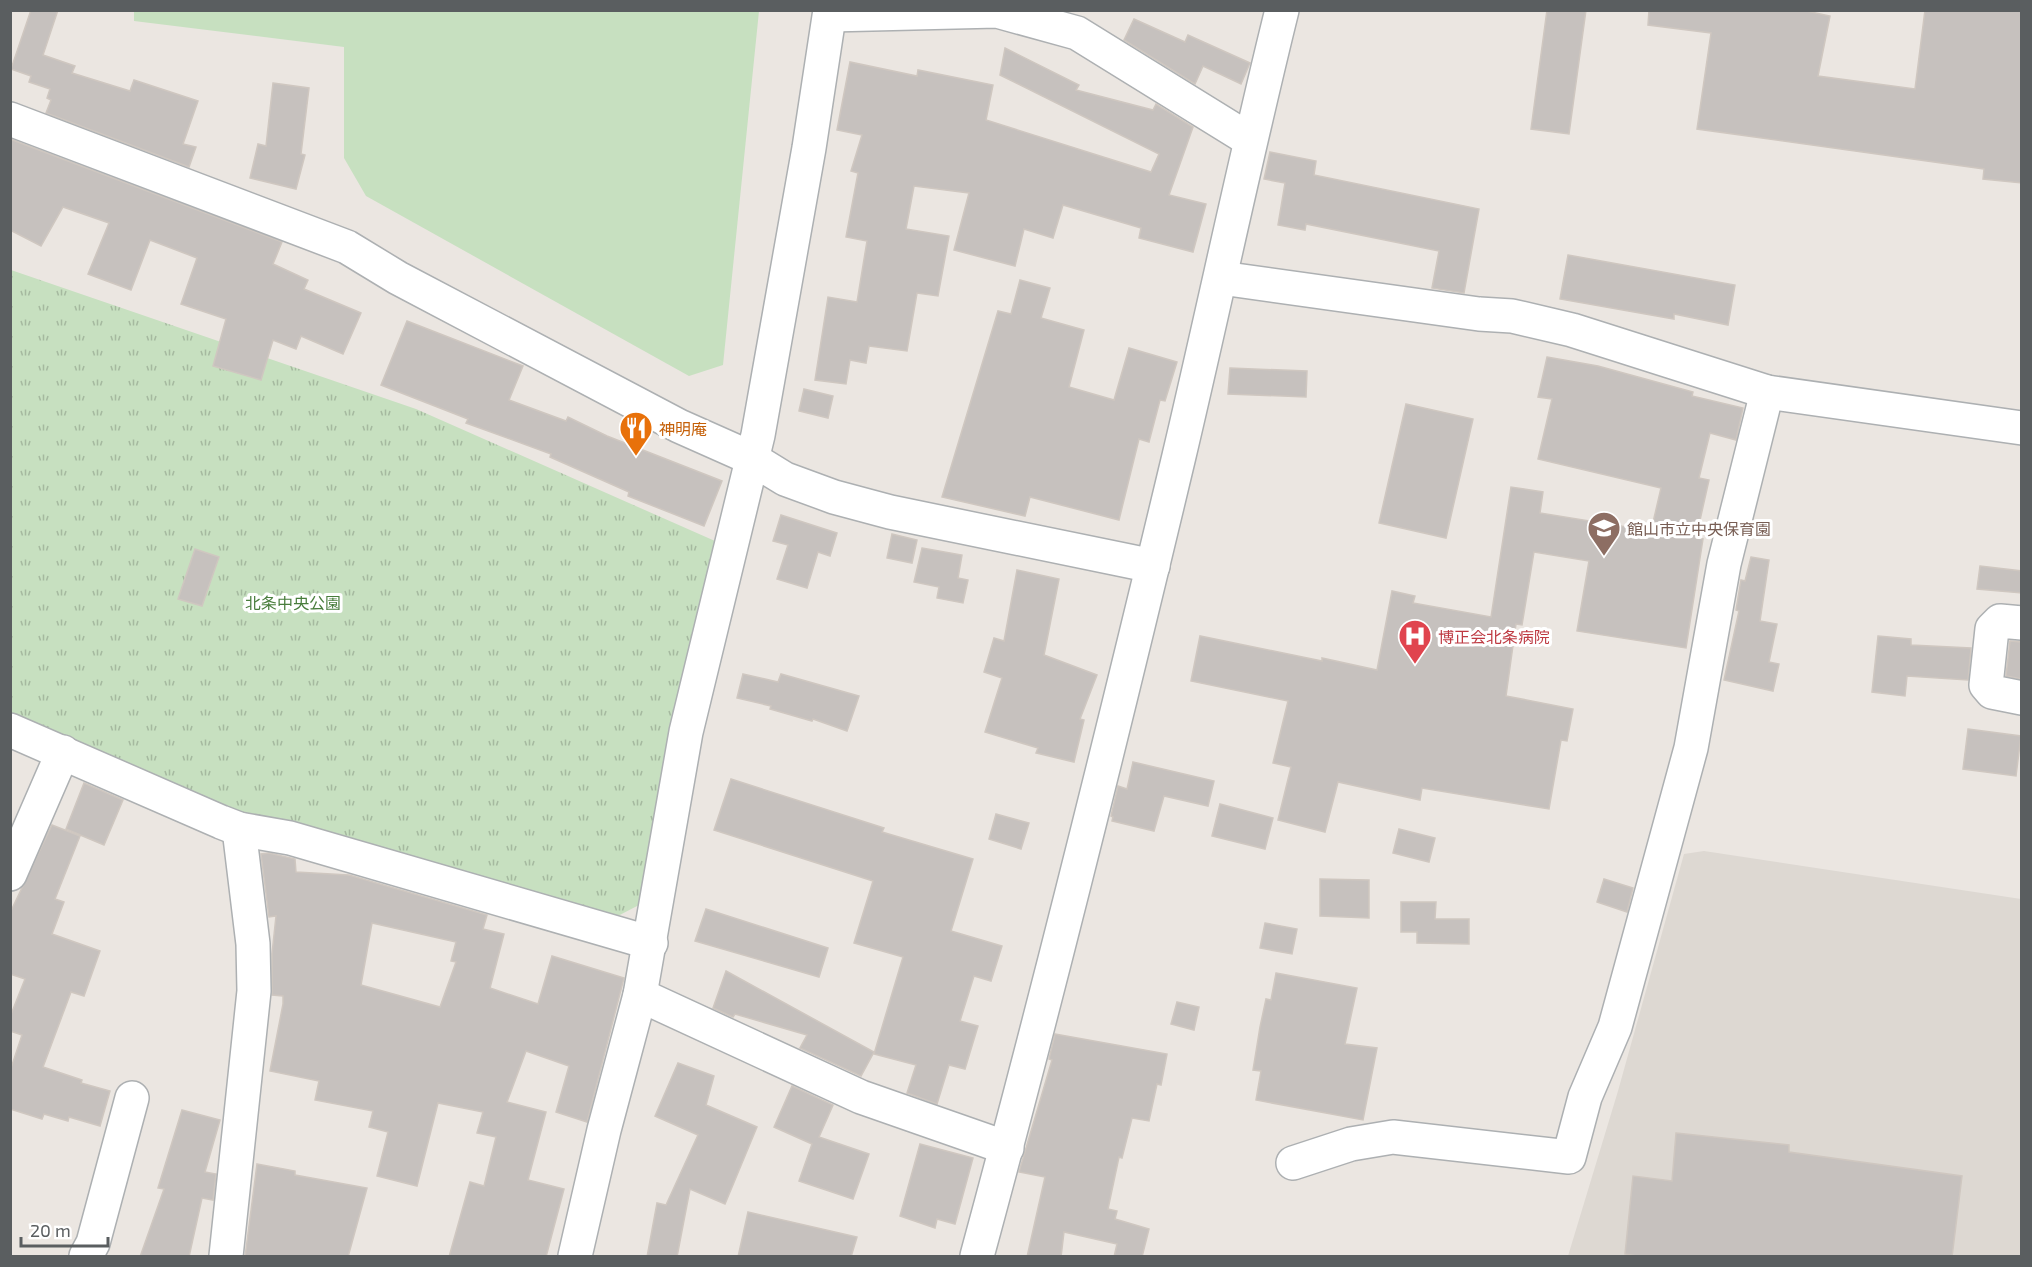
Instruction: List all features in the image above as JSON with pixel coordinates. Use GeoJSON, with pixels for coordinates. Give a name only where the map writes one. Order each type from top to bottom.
{"type":"FeatureCollection","features":[{"type":"Feature","properties":{"kind":"street"},"geometry":{"type":"LineString","coordinates":[[977,1257],[1007,1148],[1153,566],[1282,10]]}},
{"type":"Feature","properties":{"kind":"street"},"geometry":{"type":"LineString","coordinates":[[575,1257],[604,1130],[640,995],[651,943],[686,732],[758,435],[809,148],[830,13],[997,12],[1077,33],[1250,140]]}},
{"type":"Feature","properties":{"kind":"street"},"geometry":{"type":"LineString","coordinates":[[10,119],[347,247],[398,278],[680,426],[751,458],[784,479],[834,497],[890,512],[1153,566]]}},
{"type":"Feature","properties":{"kind":"street"},"geometry":{"type":"LineString","coordinates":[[1221,278],[1479,314],[1512,316],[1572,330],[1767,392],[2022,428]]}},
{"type":"Feature","properties":{"kind":"street"},"geometry":{"type":"LineString","coordinates":[[1293,1163],[1351,1144],[1393,1137],[1569,1157],[1585,1097],[1615,1027],[1691,748],[1724,564],[1767,392]]}},
{"type":"Feature","properties":{"kind":"street"},"geometry":{"type":"LineString","coordinates":[[2022,623],[2000,621],[1992,629],[1986,685],[1992,692],[2022,698]]}},
{"type":"Feature","properties":{"kind":"street"},"geometry":{"type":"LineString","coordinates":[[10,730],[239,829],[290,838],[651,943]]}},
{"type":"Feature","properties":{"kind":"street"},"geometry":{"type":"LineString","coordinates":[[10,874],[63,752]]}},
{"type":"Feature","properties":{"kind":"street"},"geometry":{"type":"LineString","coordinates":[[226,1257],[254,991],[253,944],[239,829]]}},
{"type":"Feature","properties":{"kind":"street"},"geometry":{"type":"LineString","coordinates":[[640,995],[861,1097],[1007,1148]]}},
{"type":"Feature","properties":{"kind":"street"},"geometry":{"type":"LineString","coordinates":[[86,1257],[93,1243],[132,1098]]}},
{"type":"Feature","properties":{"kind":"shaded area"},"geometry":{"type":"Polygon","coordinates":[[[1704,851],[2021,899],[2021,1256],[1568,1256],[1618,1091],[1684,854],[1704,851]]]}},
{"type":"Feature","properties":{"kind":"green space"},"geometry":{"type":"Polygon","coordinates":[[[134,11],[759,11],[723,365],[689,376],[366,196],[344,158],[344,47],[134,21],[134,11]]]}},
{"type":"Feature","properties":{"kind":"green space","name":"北条中央公園"},"geometry":{"type":"Polygon","coordinates":[[[11,270],[416,409],[715,541],[670,728],[639,905],[612,919],[259,822],[11,719],[11,270]]]}},
{"type":"Feature","properties":{"kind":"building"},"geometry":{"type":"Polygon","coordinates":[[[31,10],[58,10],[43,55],[75,66],[72,73],[130,91],[134,80],[198,101],[183,144],[196,147],[189,167],[46,113],[51,100],[47,98],[50,89],[29,82],[31,76],[11,69],[31,10]]]}},
{"type":"Feature","properties":{"kind":"building"},"geometry":{"type":"Polygon","coordinates":[[[1547,10],[1586,10],[1569,134],[1531,129],[1547,10]]]}},
{"type":"Feature","properties":{"kind":"building"},"geometry":{"type":"Polygon","coordinates":[[[1649,10],[1802,10],[1830,16],[1818,76],[1915,89],[1925,10],[2022,10],[2022,183],[1983,179],[1984,169],[1697,129],[1711,33],[1648,25],[1649,10]]]}},
{"type":"Feature","properties":{"kind":"building"},"geometry":{"type":"Polygon","coordinates":[[[1134,19],[1185,42],[1188,35],[1250,63],[1241,84],[1203,66],[1195,84],[1124,40],[1134,19]]]}},
{"type":"Feature","properties":{"kind":"building"},"geometry":{"type":"Polygon","coordinates":[[[1005,48],[1079,85],[1076,90],[1153,110],[1156,104],[1193,127],[1169,195],[1206,204],[1193,252],[1139,238],[1141,228],[1063,205],[1053,238],[1024,229],[1015,266],[954,250],[969,193],[914,186],[906,229],[949,236],[938,296],[917,293],[907,351],[869,346],[866,363],[850,360],[846,384],[815,380],[828,297],[857,302],[867,241],[846,237],[858,173],[851,171],[862,135],[837,130],[850,62],[917,76],[918,70],[993,85],[986,120],[1151,172],[1159,154],[1000,75],[1005,48]]]}},
{"type":"Feature","properties":{"kind":"building"},"geometry":{"type":"Polygon","coordinates":[[[273,83],[309,88],[301,154],[305,155],[296,189],[250,178],[258,144],[266,146],[273,83]]]}},
{"type":"Feature","properties":{"kind":"building"},"geometry":{"type":"Polygon","coordinates":[[[10,139],[282,242],[273,264],[308,280],[304,289],[361,313],[343,354],[301,336],[296,349],[273,340],[261,380],[213,366],[226,319],[181,304],[197,258],[150,240],[131,290],[88,274],[109,223],[63,207],[41,246],[10,230],[10,139]]]}},
{"type":"Feature","properties":{"kind":"building"},"geometry":{"type":"Polygon","coordinates":[[[1270,152],[1316,161],[1314,175],[1479,209],[1464,293],[1432,288],[1439,251],[1306,224],[1305,230],[1278,225],[1285,183],[1264,179],[1270,152]]]}},
{"type":"Feature","properties":{"kind":"building"},"geometry":{"type":"Polygon","coordinates":[[[1568,255],[1735,285],[1728,325],[1674,314],[1674,319],[1560,299],[1568,255]]]}},
{"type":"Feature","properties":{"kind":"building"},"geometry":{"type":"Polygon","coordinates":[[[1020,280],[1050,288],[1041,318],[1084,330],[1069,387],[1114,400],[1129,348],[1177,362],[1165,401],[1160,400],[1149,442],[1139,439],[1119,520],[1030,497],[1025,516],[942,497],[998,311],[1011,314],[1020,280]]]}},
{"type":"Feature","properties":{"kind":"building"},"geometry":{"type":"Polygon","coordinates":[[[407,321],[523,366],[509,400],[566,421],[568,417],[607,436],[722,481],[704,526],[628,496],[629,492],[550,457],[551,454],[466,423],[468,419],[381,385],[407,321]]]}},
{"type":"Feature","properties":{"kind":"building"},"geometry":{"type":"Polygon","coordinates":[[[1547,357],[1598,366],[1693,392],[1692,396],[1743,408],[1736,440],[1710,433],[1699,478],[1709,480],[1696,538],[1703,539],[1686,648],[1577,631],[1589,561],[1534,552],[1522,625],[1516,624],[1506,696],[1573,709],[1567,741],[1561,740],[1549,809],[1422,788],[1420,800],[1338,782],[1325,832],[1278,820],[1291,767],[1273,763],[1288,701],[1191,681],[1200,636],[1377,670],[1392,591],[1415,596],[1413,603],[1491,617],[1511,487],[1543,492],[1540,513],[1651,531],[1661,488],[1538,459],[1552,399],[1538,397],[1547,357]]]}},
{"type":"Feature","properties":{"kind":"building"},"geometry":{"type":"Polygon","coordinates":[[[1230,368],[1307,371],[1306,397],[1228,394],[1230,368]]]}},
{"type":"Feature","properties":{"kind":"building"},"geometry":{"type":"Polygon","coordinates":[[[804,389],[833,396],[828,418],[799,411],[804,389]]]}},
{"type":"Feature","properties":{"kind":"building"},"geometry":{"type":"Polygon","coordinates":[[[1406,404],[1473,419],[1446,538],[1379,523],[1406,404]]]}},
{"type":"Feature","properties":{"kind":"building"},"geometry":{"type":"Polygon","coordinates":[[[781,515],[837,533],[830,556],[818,552],[807,588],[777,579],[788,545],[773,541],[781,515]]]}},
{"type":"Feature","properties":{"kind":"building"},"geometry":{"type":"Polygon","coordinates":[[[892,534],[917,540],[912,563],[887,558],[892,534]]]}},
{"type":"Feature","properties":{"kind":"building"},"geometry":{"type":"Polygon","coordinates":[[[922,548],[962,555],[958,578],[968,580],[963,603],[937,598],[939,587],[914,582],[922,548]]]}},
{"type":"Feature","properties":{"kind":"building"},"geometry":{"type":"Polygon","coordinates":[[[195,549],[219,557],[202,606],[178,599],[195,549]]]}},
{"type":"Feature","properties":{"kind":"building"},"geometry":{"type":"Polygon","coordinates":[[[1751,557],[1769,560],[1760,621],[1777,624],[1769,662],[1779,664],[1773,691],[1724,680],[1739,611],[1736,610],[1741,580],[1745,581],[1751,557]]]}},
{"type":"Feature","properties":{"kind":"building"},"geometry":{"type":"Polygon","coordinates":[[[1980,566],[2022,571],[2022,593],[1977,589],[1980,566]]]}},
{"type":"Feature","properties":{"kind":"building"},"geometry":{"type":"Polygon","coordinates":[[[1017,570],[1059,579],[1044,655],[1097,675],[1080,719],[1084,720],[1074,762],[1036,753],[1038,748],[985,732],[1002,678],[984,672],[994,638],[1004,641],[1017,570]]]}},
{"type":"Feature","properties":{"kind":"building"},"geometry":{"type":"Polygon","coordinates":[[[1878,636],[1911,639],[1911,645],[1971,648],[1968,680],[1907,676],[1905,696],[1872,692],[1878,636]]]}},
{"type":"Feature","properties":{"kind":"building"},"geometry":{"type":"Polygon","coordinates":[[[2010,641],[2022,642],[2022,679],[2006,676],[2010,641]]]}},
{"type":"Feature","properties":{"kind":"building"},"geometry":{"type":"Polygon","coordinates":[[[743,674],[778,682],[781,674],[859,696],[847,731],[813,719],[812,721],[770,709],[771,706],[737,698],[743,674]]]}},
{"type":"Feature","properties":{"kind":"building"},"geometry":{"type":"Polygon","coordinates":[[[1968,729],[2021,736],[2016,776],[1963,769],[1968,729]]]}},
{"type":"Feature","properties":{"kind":"building"},"geometry":{"type":"Polygon","coordinates":[[[1133,762],[1214,781],[1208,806],[1164,796],[1154,831],[1112,821],[1111,816],[1118,786],[1127,789],[1133,762]]]}},
{"type":"Feature","properties":{"kind":"building"},"geometry":{"type":"Polygon","coordinates":[[[731,779],[884,828],[882,832],[973,859],[951,931],[1002,946],[991,981],[974,976],[960,1021],[978,1026],[965,1069],[949,1065],[937,1104],[907,1093],[916,1065],[874,1054],[903,957],[854,943],[873,881],[714,830],[731,779]]]}},
{"type":"Feature","properties":{"kind":"building"},"geometry":{"type":"Polygon","coordinates":[[[84,783],[123,800],[104,845],[66,829],[84,783]]]}},
{"type":"Feature","properties":{"kind":"building"},"geometry":{"type":"Polygon","coordinates":[[[1220,804],[1273,818],[1265,849],[1212,836],[1220,804]]]}},
{"type":"Feature","properties":{"kind":"building"},"geometry":{"type":"Polygon","coordinates":[[[996,814],[1029,823],[1021,849],[989,839],[996,814]]]}},
{"type":"Feature","properties":{"kind":"building"},"geometry":{"type":"Polygon","coordinates":[[[52,825],[80,836],[55,899],[64,902],[52,934],[100,951],[84,996],[71,992],[43,1067],[82,1080],[81,1083],[110,1091],[100,1126],[69,1117],[68,1121],[44,1114],[42,1119],[10,1109],[10,1071],[22,1035],[10,1031],[10,1017],[25,979],[10,974],[10,913],[52,825]]]}},
{"type":"Feature","properties":{"kind":"building"},"geometry":{"type":"Polygon","coordinates":[[[1399,829],[1435,838],[1429,862],[1393,853],[1399,829]]]}},
{"type":"Feature","properties":{"kind":"building"},"geometry":{"type":"Polygon","coordinates":[[[269,853],[295,859],[296,872],[349,875],[487,915],[483,929],[504,934],[490,988],[538,1004],[552,956],[624,978],[587,1122],[556,1112],[569,1066],[526,1051],[507,1102],[546,1112],[528,1180],[564,1189],[546,1257],[449,1257],[470,1182],[484,1186],[496,1137],[477,1133],[483,1112],[438,1103],[417,1186],[377,1176],[388,1132],[369,1127],[373,1111],[315,1100],[319,1081],[270,1071],[283,996],[272,995],[272,954],[276,916],[269,917],[261,854],[269,853]],[[372,923],[361,985],[440,1007],[456,962],[451,961],[456,942],[372,923]]]}},
{"type":"Feature","properties":{"kind":"building"},"geometry":{"type":"Polygon","coordinates":[[[1320,879],[1369,880],[1369,918],[1320,916],[1320,879]]]}},
{"type":"Feature","properties":{"kind":"building"},"geometry":{"type":"Polygon","coordinates":[[[1604,879],[1633,888],[1627,912],[1597,902],[1604,879]]]}},
{"type":"Feature","properties":{"kind":"building"},"geometry":{"type":"Polygon","coordinates":[[[1401,902],[1436,902],[1435,919],[1469,919],[1469,944],[1417,943],[1417,932],[1401,932],[1401,902]]]}},
{"type":"Feature","properties":{"kind":"building"},"geometry":{"type":"Polygon","coordinates":[[[706,909],[828,948],[819,977],[695,941],[706,909]]]}},
{"type":"Feature","properties":{"kind":"building"},"geometry":{"type":"Polygon","coordinates":[[[1265,923],[1297,929],[1292,954],[1260,948],[1265,923]]]}},
{"type":"Feature","properties":{"kind":"building"},"geometry":{"type":"Polygon","coordinates":[[[726,971],[874,1052],[861,1076],[800,1048],[807,1035],[735,1014],[733,1017],[713,1008],[726,971]]]}},
{"type":"Feature","properties":{"kind":"building"},"geometry":{"type":"Polygon","coordinates":[[[1276,973],[1357,988],[1345,1044],[1377,1048],[1363,1120],[1256,1100],[1261,1071],[1253,1070],[1266,999],[1271,1000],[1276,973]]]}},
{"type":"Feature","properties":{"kind":"building"},"geometry":{"type":"Polygon","coordinates":[[[1177,1002],[1199,1007],[1194,1030],[1171,1024],[1177,1002]]]}},
{"type":"Feature","properties":{"kind":"building"},"geometry":{"type":"Polygon","coordinates":[[[1055,1034],[1167,1054],[1161,1085],[1157,1084],[1149,1121],[1132,1118],[1122,1158],[1119,1157],[1108,1209],[1117,1211],[1115,1219],[1149,1229],[1142,1257],[1114,1257],[1117,1244],[1064,1232],[1061,1257],[1027,1257],[1045,1177],[1019,1172],[1052,1060],[1049,1059],[1055,1034]]]}},
{"type":"Feature","properties":{"kind":"building"},"geometry":{"type":"Polygon","coordinates":[[[678,1063],[714,1076],[706,1105],[757,1127],[725,1204],[690,1189],[677,1257],[647,1257],[657,1203],[666,1205],[698,1135],[655,1116],[678,1063]]]}},
{"type":"Feature","properties":{"kind":"building"},"geometry":{"type":"Polygon","coordinates":[[[792,1086],[833,1105],[819,1137],[869,1154],[853,1199],[799,1181],[812,1144],[774,1127],[792,1086]]]}},
{"type":"Feature","properties":{"kind":"building"},"geometry":{"type":"Polygon","coordinates":[[[182,1110],[220,1120],[205,1172],[216,1174],[213,1200],[202,1198],[189,1257],[140,1257],[164,1189],[158,1188],[182,1110]]]}},
{"type":"Feature","properties":{"kind":"building"},"geometry":{"type":"Polygon","coordinates":[[[1676,1133],[1789,1145],[1789,1152],[1962,1176],[1952,1257],[1643,1257],[1625,1254],[1633,1176],[1672,1181],[1676,1133]]]}},
{"type":"Feature","properties":{"kind":"building"},"geometry":{"type":"Polygon","coordinates":[[[920,1144],[973,1158],[955,1224],[937,1219],[935,1228],[900,1216],[920,1144]]]}},
{"type":"Feature","properties":{"kind":"building"},"geometry":{"type":"Polygon","coordinates":[[[257,1164],[295,1171],[295,1175],[367,1188],[348,1257],[245,1257],[257,1164]]]}},
{"type":"Feature","properties":{"kind":"building"},"geometry":{"type":"Polygon","coordinates":[[[748,1212],[857,1237],[851,1257],[738,1257],[748,1212]]]}},
{"type":"Feature","properties":{"kind":"place","name":"神明庵"},"geometry":{"type":"Point","coordinates":[636,457]}},
{"type":"Feature","properties":{"kind":"place","name":"館山市立中央保育園"},"geometry":{"type":"Point","coordinates":[1604,557]}},
{"type":"Feature","properties":{"kind":"place","name":"博正会北条病院"},"geometry":{"type":"Point","coordinates":[1415,665]}}]}
